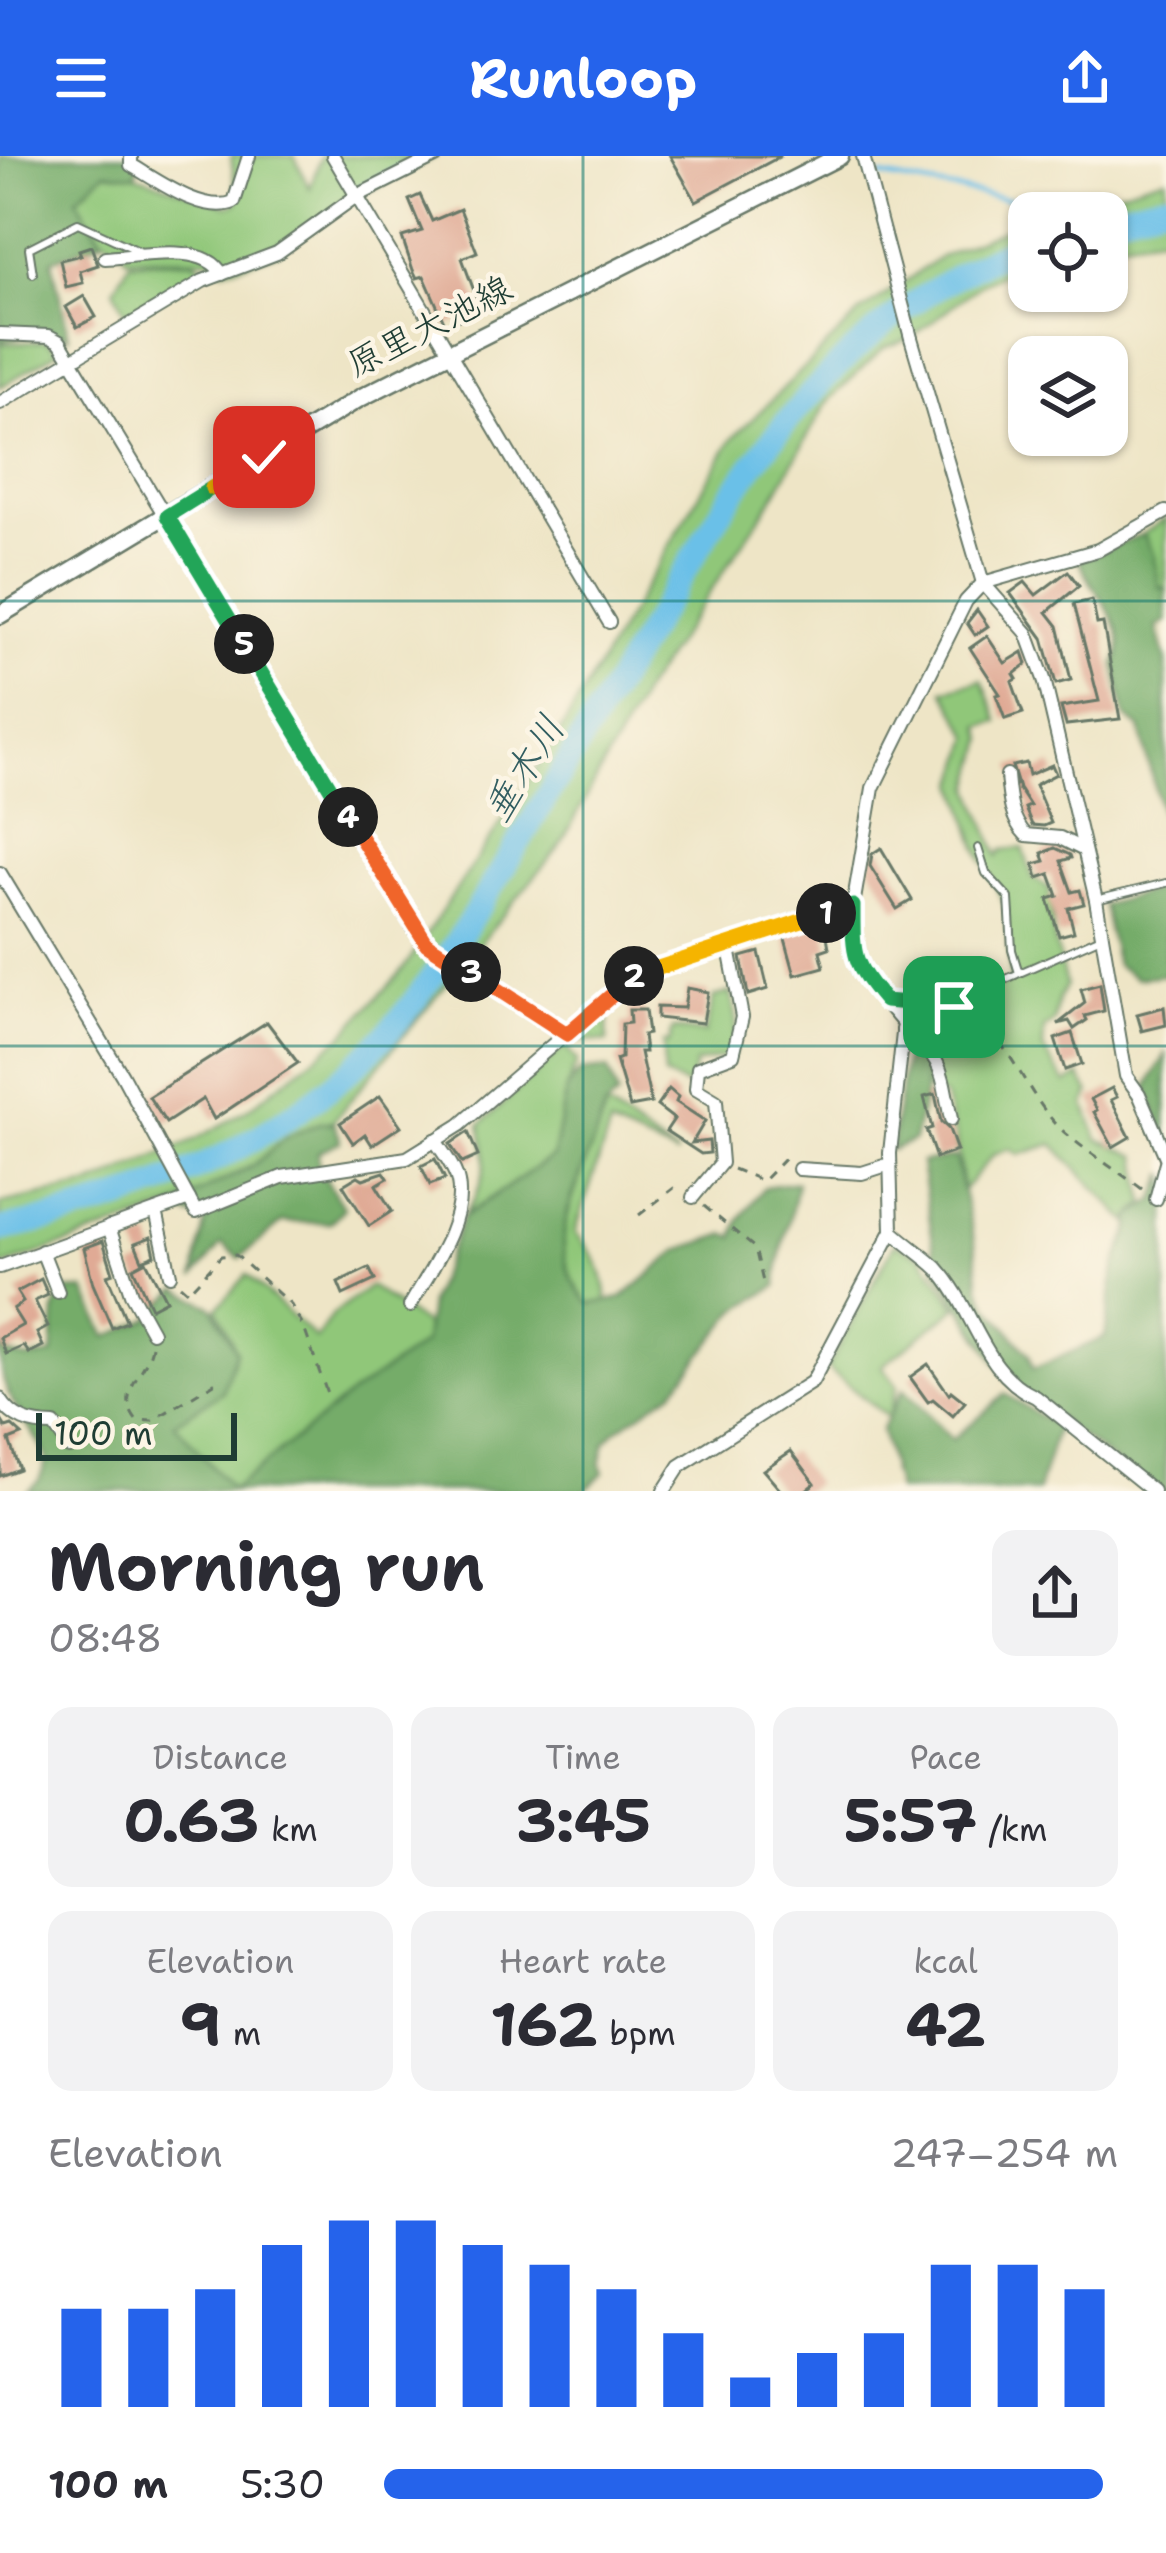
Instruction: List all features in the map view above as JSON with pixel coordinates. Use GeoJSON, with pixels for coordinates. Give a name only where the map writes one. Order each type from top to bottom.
{"type":"FeatureCollection","features":[{"type":"Feature","properties":{"kind":"main road","name":"原里大池線"},"geometry":{"type":"LineString","coordinates":[[0,615],[360,398],[840,156]]}},
{"type":"Feature","properties":{"kind":"street"},"geometry":{"type":"LineString","coordinates":[[131,156],[131,165],[165,185],[212,205],[227,206],[235,202],[249,156]]}},
{"type":"Feature","properties":{"kind":"street"},"geometry":{"type":"LineString","coordinates":[[333,156],[609,622]]}},
{"type":"Feature","properties":{"kind":"street"},"geometry":{"type":"LineString","coordinates":[[0,403],[222,274],[277,254],[356,196],[437,156]]}},
{"type":"Feature","properties":{"kind":"street"},"geometry":{"type":"LineString","coordinates":[[863,156],[982,583],[1027,633],[1044,680],[1096,900],[1126,1076],[1139,1094],[1166,1160],[1156,1199]]}},
{"type":"Feature","properties":{"kind":"street"},"geometry":{"type":"LineString","coordinates":[[106,258],[190,255],[208,259],[222,274]]}},
{"type":"Feature","properties":{"kind":"street"},"geometry":{"type":"LineString","coordinates":[[0,334],[49,336],[60,342],[427,944],[567,1034]]}},
{"type":"Feature","properties":{"kind":"street"},"geometry":{"type":"LineString","coordinates":[[951,1119],[941,1072],[929,1047],[904,1027],[858,969],[853,906],[873,788],[966,601],[982,583],[1098,550],[1166,512]]}},
{"type":"Feature","properties":{"kind":"street"},"geometry":{"type":"LineString","coordinates":[[1006,775],[1010,808],[1026,835],[1060,838],[1084,850]]}},
{"type":"Feature","properties":{"kind":"street"},"geometry":{"type":"LineString","coordinates":[[0,873],[122,1075],[196,1211],[282,1177],[407,1157],[476,1112],[630,978],[853,906]]}},
{"type":"Feature","properties":{"kind":"street"},"geometry":{"type":"LineString","coordinates":[[693,1197],[721,1163],[716,1101],[696,1089],[698,1068],[733,1055],[742,1017],[728,943]]}},
{"type":"Feature","properties":{"kind":"street"},"geometry":{"type":"LineString","coordinates":[[664,1491],[680,1466],[812,1382],[892,1231],[890,1164],[904,1027]]}},
{"type":"Feature","properties":{"kind":"street"},"geometry":{"type":"LineString","coordinates":[[410,1306],[458,1211],[456,1175],[435,1140]]}},
{"type":"Feature","properties":{"kind":"street"},"geometry":{"type":"LineString","coordinates":[[799,1169],[862,1173],[890,1164]]}},
{"type":"Feature","properties":{"kind":"street"},"geometry":{"type":"LineString","coordinates":[[0,1267],[190,1199]]}},
{"type":"Feature","properties":{"kind":"street"},"geometry":{"type":"LineString","coordinates":[[156,1211],[170,1275]]}},
{"type":"Feature","properties":{"kind":"street"},"geometry":{"type":"LineString","coordinates":[[109,1227],[131,1294],[152,1332]]}},
{"type":"Feature","properties":{"kind":"street"},"geometry":{"type":"LineString","coordinates":[[892,1231],[937,1269],[964,1307],[1000,1374],[1153,1491]]}},
{"type":"Feature","properties":{"kind":"street"},"geometry":{"type":"LineString","coordinates":[[42,1252],[58,1292]]}},
{"type":"Feature","properties":{"kind":"street"},"geometry":{"type":"LineString","coordinates":[[0,1399],[7,1410],[32,1425],[55,1425],[69,1448]]}},
{"type":"Feature","properties":{"kind":"lane"},"geometry":{"type":"LineString","coordinates":[[33,274],[29,248],[78,223],[152,256]]}},
{"type":"Feature","properties":{"kind":"lane"},"geometry":{"type":"LineString","coordinates":[[978,848],[986,873],[1009,898],[1012,950],[1019,973]]}},
{"type":"Feature","properties":{"kind":"lane"},"geometry":{"type":"LineString","coordinates":[[1096,900],[1166,883]]}},
{"type":"Feature","properties":{"kind":"lane"},"geometry":{"type":"LineString","coordinates":[[904,1027],[1101,937]]}},
{"type":"Feature","properties":{"kind":"path"},"geometry":{"type":"LineString","coordinates":[[885,1001],[954,1007],[978,1018],[997,1036],[1060,1128],[1156,1199]]}},
{"type":"Feature","properties":{"kind":"path"},"geometry":{"type":"LineString","coordinates":[[721,1163],[763,1181],[786,1157]]}},
{"type":"Feature","properties":{"kind":"path"},"geometry":{"type":"LineString","coordinates":[[639,1215],[674,1187],[693,1197],[755,1248],[763,1282]]}},
{"type":"Feature","properties":{"kind":"path"},"geometry":{"type":"LineString","coordinates":[[170,1275],[188,1292],[220,1256],[236,1255],[291,1305],[328,1396]]}},
{"type":"Feature","properties":{"kind":"path"},"geometry":{"type":"LineString","coordinates":[[152,1332],[151,1354],[128,1396],[128,1409],[136,1420],[152,1421],[219,1380]]}},
{"type":"Feature","properties":{"kind":"green space"},"geometry":{"type":"Polygon","coordinates":[[[0,156],[140,156],[136,175],[105,172],[77,198],[102,241],[52,260],[69,337],[47,331],[0,341],[0,156]]]}},
{"type":"Feature","properties":{"kind":"green space"},"geometry":{"type":"Polygon","coordinates":[[[231,156],[294,156],[310,188],[321,156],[437,156],[349,201],[277,253],[223,270],[209,259],[126,258],[121,248],[102,237],[75,201],[105,172],[136,175],[227,206],[237,203],[231,156]]]}},
{"type":"Feature","properties":{"kind":"green space"},"geometry":{"type":"Polygon","coordinates":[[[1166,177],[1166,235],[1128,241],[1128,192],[1115,192],[1166,177]]]}},
{"type":"Feature","properties":{"kind":"green space"},"geometry":{"type":"Polygon","coordinates":[[[1008,227],[1008,271],[982,283],[911,338],[884,348],[827,402],[773,498],[646,687],[560,846],[334,1120],[305,1129],[268,1157],[170,1208],[0,1267],[0,1204],[92,1185],[189,1143],[244,1112],[340,1038],[402,971],[498,827],[560,732],[732,439],[861,312],[940,257],[1008,227]]]}},
{"type":"Feature","properties":{"kind":"green space"},"geometry":{"type":"Polygon","coordinates":[[[194,261],[206,269],[126,314],[114,289],[130,262],[194,261]]]}},
{"type":"Feature","properties":{"kind":"green space"},"geometry":{"type":"Polygon","coordinates":[[[47,341],[59,351],[0,387],[0,344],[47,341]]]}},
{"type":"Feature","properties":{"kind":"green space"},"geometry":{"type":"Polygon","coordinates":[[[1166,518],[1166,588],[1159,588],[1154,555],[1143,534],[1166,518]]]}},
{"type":"Feature","properties":{"kind":"green space"},"geometry":{"type":"Polygon","coordinates":[[[1143,534],[1154,555],[1159,587],[1166,588],[1166,622],[1157,627],[1166,662],[1166,815],[1161,815],[1140,728],[1125,716],[1115,664],[1120,651],[1116,624],[1079,560],[1143,534]]]}},
{"type":"Feature","properties":{"kind":"green space"},"geometry":{"type":"Polygon","coordinates":[[[982,680],[999,722],[981,726],[985,739],[972,788],[998,856],[1002,850],[1023,848],[1033,878],[1049,888],[1054,938],[1066,985],[1054,1022],[1044,1029],[1043,1049],[1066,1083],[1080,1076],[1090,1093],[1085,1105],[1098,1139],[1138,1156],[1145,1203],[1130,1218],[1131,1225],[1053,1144],[1018,1155],[1010,1149],[993,1155],[963,1190],[956,1137],[944,1096],[924,1088],[928,1052],[917,1026],[935,1021],[973,995],[1010,982],[1006,908],[977,847],[957,783],[971,737],[944,690],[982,680]]]}},
{"type":"Feature","properties":{"kind":"green space"},"geometry":{"type":"Polygon","coordinates":[[[1166,887],[1166,975],[1137,978],[1116,965],[1103,905],[1166,887]]]}},
{"type":"Feature","properties":{"kind":"green space"},"geometry":{"type":"Polygon","coordinates":[[[731,992],[736,1022],[733,1055],[695,1064],[689,1087],[664,1076],[663,1043],[669,1043],[673,1029],[705,1033],[714,997],[731,992]]]}},
{"type":"Feature","properties":{"kind":"green space"},"geometry":{"type":"Polygon","coordinates":[[[608,1005],[607,1042],[577,1040],[608,1005]]]}},
{"type":"Feature","properties":{"kind":"green space"},"geometry":{"type":"Polygon","coordinates":[[[908,1041],[926,1049],[924,1097],[914,1140],[891,1150],[908,1041]]]}},
{"type":"Feature","properties":{"kind":"green space"},"geometry":{"type":"Polygon","coordinates":[[[565,1046],[577,1062],[566,1090],[553,1156],[463,1217],[484,1173],[480,1125],[565,1046]]]}},
{"type":"Feature","properties":{"kind":"green space"},"geometry":{"type":"Polygon","coordinates":[[[1166,1054],[1166,1141],[1147,1087],[1166,1054]]]}},
{"type":"Feature","properties":{"kind":"green space"},"geometry":{"type":"Polygon","coordinates":[[[607,1069],[618,1096],[604,1109],[564,1233],[573,1280],[590,1304],[622,1298],[679,1250],[726,1234],[734,1237],[740,1219],[764,1187],[797,1182],[777,1286],[736,1311],[673,1391],[615,1431],[605,1443],[600,1464],[604,1472],[584,1491],[27,1491],[39,1480],[47,1459],[9,1396],[0,1346],[6,1354],[27,1359],[52,1355],[55,1310],[62,1291],[85,1290],[107,1337],[148,1319],[178,1289],[213,1307],[236,1351],[222,1392],[174,1423],[232,1490],[346,1398],[424,1343],[429,1303],[463,1217],[553,1156],[566,1090],[580,1072],[607,1069]]]}},
{"type":"Feature","properties":{"kind":"green space"},"geometry":{"type":"Polygon","coordinates":[[[606,1107],[677,1155],[610,1126],[575,1232],[594,1256],[604,1280],[607,1301],[590,1305],[569,1284],[562,1245],[573,1196],[606,1107]]]}},
{"type":"Feature","properties":{"kind":"green space"},"geometry":{"type":"Polygon","coordinates":[[[322,1122],[334,1123],[341,1141],[318,1152],[319,1169],[344,1208],[330,1223],[282,1222],[240,1258],[222,1244],[194,1278],[206,1220],[167,1209],[250,1168],[286,1137],[322,1122]]]}},
{"type":"Feature","properties":{"kind":"green space"},"geometry":{"type":"Polygon","coordinates":[[[955,1157],[980,1287],[988,1305],[1029,1354],[1033,1369],[1105,1337],[1115,1267],[1130,1218],[1156,1199],[1166,1173],[1166,1491],[1153,1491],[1007,1380],[937,1269],[921,1162],[955,1157]]]}},
{"type":"Feature","properties":{"kind":"green space"},"geometry":{"type":"Polygon","coordinates":[[[895,1243],[922,1257],[957,1307],[882,1366],[897,1386],[888,1418],[827,1368],[895,1243]]]}},
{"type":"Feature","properties":{"kind":"green space"},"geometry":{"type":"Polygon","coordinates":[[[247,1275],[316,1339],[332,1315],[370,1286],[426,1326],[424,1343],[232,1491],[174,1423],[223,1391],[236,1351],[217,1308],[247,1275]]]}},
{"type":"Feature","properties":{"kind":"green space"},"geometry":{"type":"Polygon","coordinates":[[[903,1389],[952,1440],[1005,1394],[1057,1427],[1038,1491],[897,1491],[881,1430],[903,1389]]]}},
{"type":"Feature","properties":{"kind":"building"},"geometry":{"type":"Polygon","coordinates":[[[670,156],[781,156],[696,201],[670,156]]]}},
{"type":"Feature","properties":{"kind":"building"},"geometry":{"type":"Polygon","coordinates":[[[420,195],[432,221],[460,209],[477,252],[462,258],[481,310],[446,326],[424,276],[417,278],[413,270],[402,237],[422,231],[409,200],[420,195]]]}},
{"type":"Feature","properties":{"kind":"building"},"geometry":{"type":"Polygon","coordinates":[[[91,246],[98,265],[80,271],[83,283],[66,287],[60,260],[81,255],[79,250],[91,246]]]}},
{"type":"Feature","properties":{"kind":"building"},"geometry":{"type":"Polygon","coordinates":[[[84,296],[96,317],[77,327],[66,307],[84,296]]]}},
{"type":"Feature","properties":{"kind":"building"},"geometry":{"type":"Polygon","coordinates":[[[1068,571],[1079,586],[1047,612],[1058,626],[1071,680],[1056,684],[1043,638],[1010,593],[1025,582],[1036,595],[1068,571]]]}},
{"type":"Feature","properties":{"kind":"building"},"geometry":{"type":"Polygon","coordinates":[[[1092,600],[1097,624],[1103,623],[1120,719],[1066,725],[1061,707],[1099,701],[1074,604],[1092,600]]]}},
{"type":"Feature","properties":{"kind":"building"},"geometry":{"type":"Polygon","coordinates":[[[977,610],[988,626],[975,635],[967,623],[977,610]]]}},
{"type":"Feature","properties":{"kind":"building"},"geometry":{"type":"Polygon","coordinates":[[[987,636],[1005,663],[1023,652],[1027,664],[1012,682],[1023,713],[1005,719],[996,695],[1000,694],[970,648],[987,636]]]}},
{"type":"Feature","properties":{"kind":"building"},"geometry":{"type":"Polygon","coordinates":[[[1026,763],[1029,775],[1052,765],[1056,774],[1035,785],[1051,823],[1044,826],[1032,825],[1025,808],[1030,806],[1012,766],[1026,763]]]}},
{"type":"Feature","properties":{"kind":"building"},"geometry":{"type":"Polygon","coordinates":[[[881,848],[912,900],[897,909],[870,866],[872,854],[881,848]]]}},
{"type":"Feature","properties":{"kind":"building"},"geometry":{"type":"Polygon","coordinates":[[[1055,848],[1070,855],[1061,861],[1072,892],[1080,890],[1084,904],[1068,908],[1074,932],[1059,936],[1048,899],[1058,896],[1050,874],[1038,878],[1034,864],[1045,861],[1042,853],[1055,848]]]}},
{"type":"Feature","properties":{"kind":"building"},"geometry":{"type":"Polygon","coordinates":[[[825,924],[829,948],[820,951],[824,967],[795,975],[784,935],[825,924]]]}},
{"type":"Feature","properties":{"kind":"building"},"geometry":{"type":"Polygon","coordinates":[[[759,952],[768,989],[748,995],[741,957],[759,952]]]}},
{"type":"Feature","properties":{"kind":"building"},"geometry":{"type":"Polygon","coordinates":[[[1100,984],[1104,1011],[1085,1016],[1087,1020],[1074,1029],[1069,1021],[1058,1024],[1085,1003],[1081,989],[1100,984]]]}},
{"type":"Feature","properties":{"kind":"building"},"geometry":{"type":"Polygon","coordinates":[[[687,988],[708,992],[703,1023],[657,1018],[657,1007],[684,1008],[687,988]]]}},
{"type":"Feature","properties":{"kind":"building"},"geometry":{"type":"Polygon","coordinates":[[[1164,1007],[1166,1025],[1142,1031],[1137,1014],[1164,1007]]]}},
{"type":"Feature","properties":{"kind":"building"},"geometry":{"type":"Polygon","coordinates":[[[629,1010],[645,1010],[648,1034],[643,1035],[645,1052],[640,1052],[651,1103],[630,1107],[616,1060],[621,1058],[622,1024],[630,1023],[629,1010]]]}},
{"type":"Feature","properties":{"kind":"building"},"geometry":{"type":"Polygon","coordinates":[[[267,1022],[298,1063],[214,1119],[203,1099],[166,1123],[149,1097],[267,1022]]]}},
{"type":"Feature","properties":{"kind":"building"},"geometry":{"type":"Polygon","coordinates":[[[1072,1033],[1082,1064],[1065,1070],[1055,1039],[1072,1033]]]}},
{"type":"Feature","properties":{"kind":"building"},"geometry":{"type":"Polygon","coordinates":[[[1112,1088],[1117,1097],[1111,1100],[1130,1137],[1113,1147],[1091,1099],[1112,1088]]]}},
{"type":"Feature","properties":{"kind":"building"},"geometry":{"type":"Polygon","coordinates":[[[669,1089],[678,1097],[676,1102],[705,1121],[692,1143],[709,1141],[710,1153],[701,1154],[666,1131],[674,1119],[657,1106],[669,1089]]]}},
{"type":"Feature","properties":{"kind":"building"},"geometry":{"type":"Polygon","coordinates":[[[935,1094],[941,1122],[949,1129],[957,1151],[936,1158],[926,1130],[932,1128],[924,1097],[935,1094]]]}},
{"type":"Feature","properties":{"kind":"building"},"geometry":{"type":"Polygon","coordinates":[[[380,1096],[401,1126],[372,1145],[365,1134],[353,1143],[340,1123],[380,1096]]]}},
{"type":"Feature","properties":{"kind":"building"},"geometry":{"type":"Polygon","coordinates":[[[468,1132],[478,1156],[462,1163],[450,1144],[468,1132]]]}},
{"type":"Feature","properties":{"kind":"building"},"geometry":{"type":"Polygon","coordinates":[[[435,1159],[445,1179],[430,1185],[421,1166],[435,1159]]]}},
{"type":"Feature","properties":{"kind":"building"},"geometry":{"type":"Polygon","coordinates":[[[384,1172],[388,1178],[376,1185],[392,1211],[369,1226],[343,1185],[358,1176],[363,1179],[384,1172]]]}},
{"type":"Feature","properties":{"kind":"building"},"geometry":{"type":"Polygon","coordinates":[[[151,1237],[155,1255],[142,1260],[135,1243],[151,1237]]]}},
{"type":"Feature","properties":{"kind":"building"},"geometry":{"type":"Polygon","coordinates":[[[103,1241],[113,1273],[107,1275],[127,1322],[112,1328],[84,1248],[103,1241]]]}},
{"type":"Feature","properties":{"kind":"building"},"geometry":{"type":"Polygon","coordinates":[[[146,1261],[166,1300],[151,1308],[133,1268],[146,1261]]]}},
{"type":"Feature","properties":{"kind":"building"},"geometry":{"type":"Polygon","coordinates":[[[369,1268],[375,1280],[343,1295],[338,1283],[369,1268]]]}},
{"type":"Feature","properties":{"kind":"building"},"geometry":{"type":"Polygon","coordinates":[[[41,1279],[48,1295],[35,1301],[48,1327],[37,1333],[43,1346],[29,1353],[24,1346],[6,1354],[0,1338],[23,1325],[13,1309],[23,1302],[17,1292],[41,1279]]]}},
{"type":"Feature","properties":{"kind":"building"},"geometry":{"type":"Polygon","coordinates":[[[928,1364],[949,1394],[965,1402],[953,1416],[933,1399],[928,1402],[910,1377],[928,1364]]]}},
{"type":"Feature","properties":{"kind":"building"},"geometry":{"type":"Polygon","coordinates":[[[0,1418],[6,1428],[12,1426],[22,1435],[9,1440],[19,1469],[0,1476],[0,1418]]]}},
{"type":"Feature","properties":{"kind":"building"},"geometry":{"type":"Polygon","coordinates":[[[791,1451],[815,1483],[805,1491],[781,1491],[763,1470],[791,1451]]]}},
{"type":"Feature","properties":{"kind":"waterway"},"geometry":{"type":"LineString","coordinates":[[358,189],[423,156]]}},
{"type":"Feature","properties":{"kind":"waterway"},"geometry":{"type":"LineString","coordinates":[[881,176],[1008,199]]}},
{"type":"Feature","properties":{"kind":"waterway","name":"垂木川"},"geometry":{"type":"LineString","coordinates":[[1128,212],[1166,203]]}},
{"type":"Feature","properties":{"kind":"waterway","name":"垂木川"},"geometry":{"type":"LineString","coordinates":[[0,1230],[113,1201],[221,1157],[320,1096],[363,1058],[423,990],[459,937],[755,461],[820,383],[894,317],[1008,250]]}},
{"type":"Feature","properties":{"kind":"route"},"geometry":{"type":"LineString","coordinates":[[264,457],[167,516],[427,944],[567,1034],[630,978],[650,969],[853,906],[858,969],[885,1001],[954,1007]]}}]}
